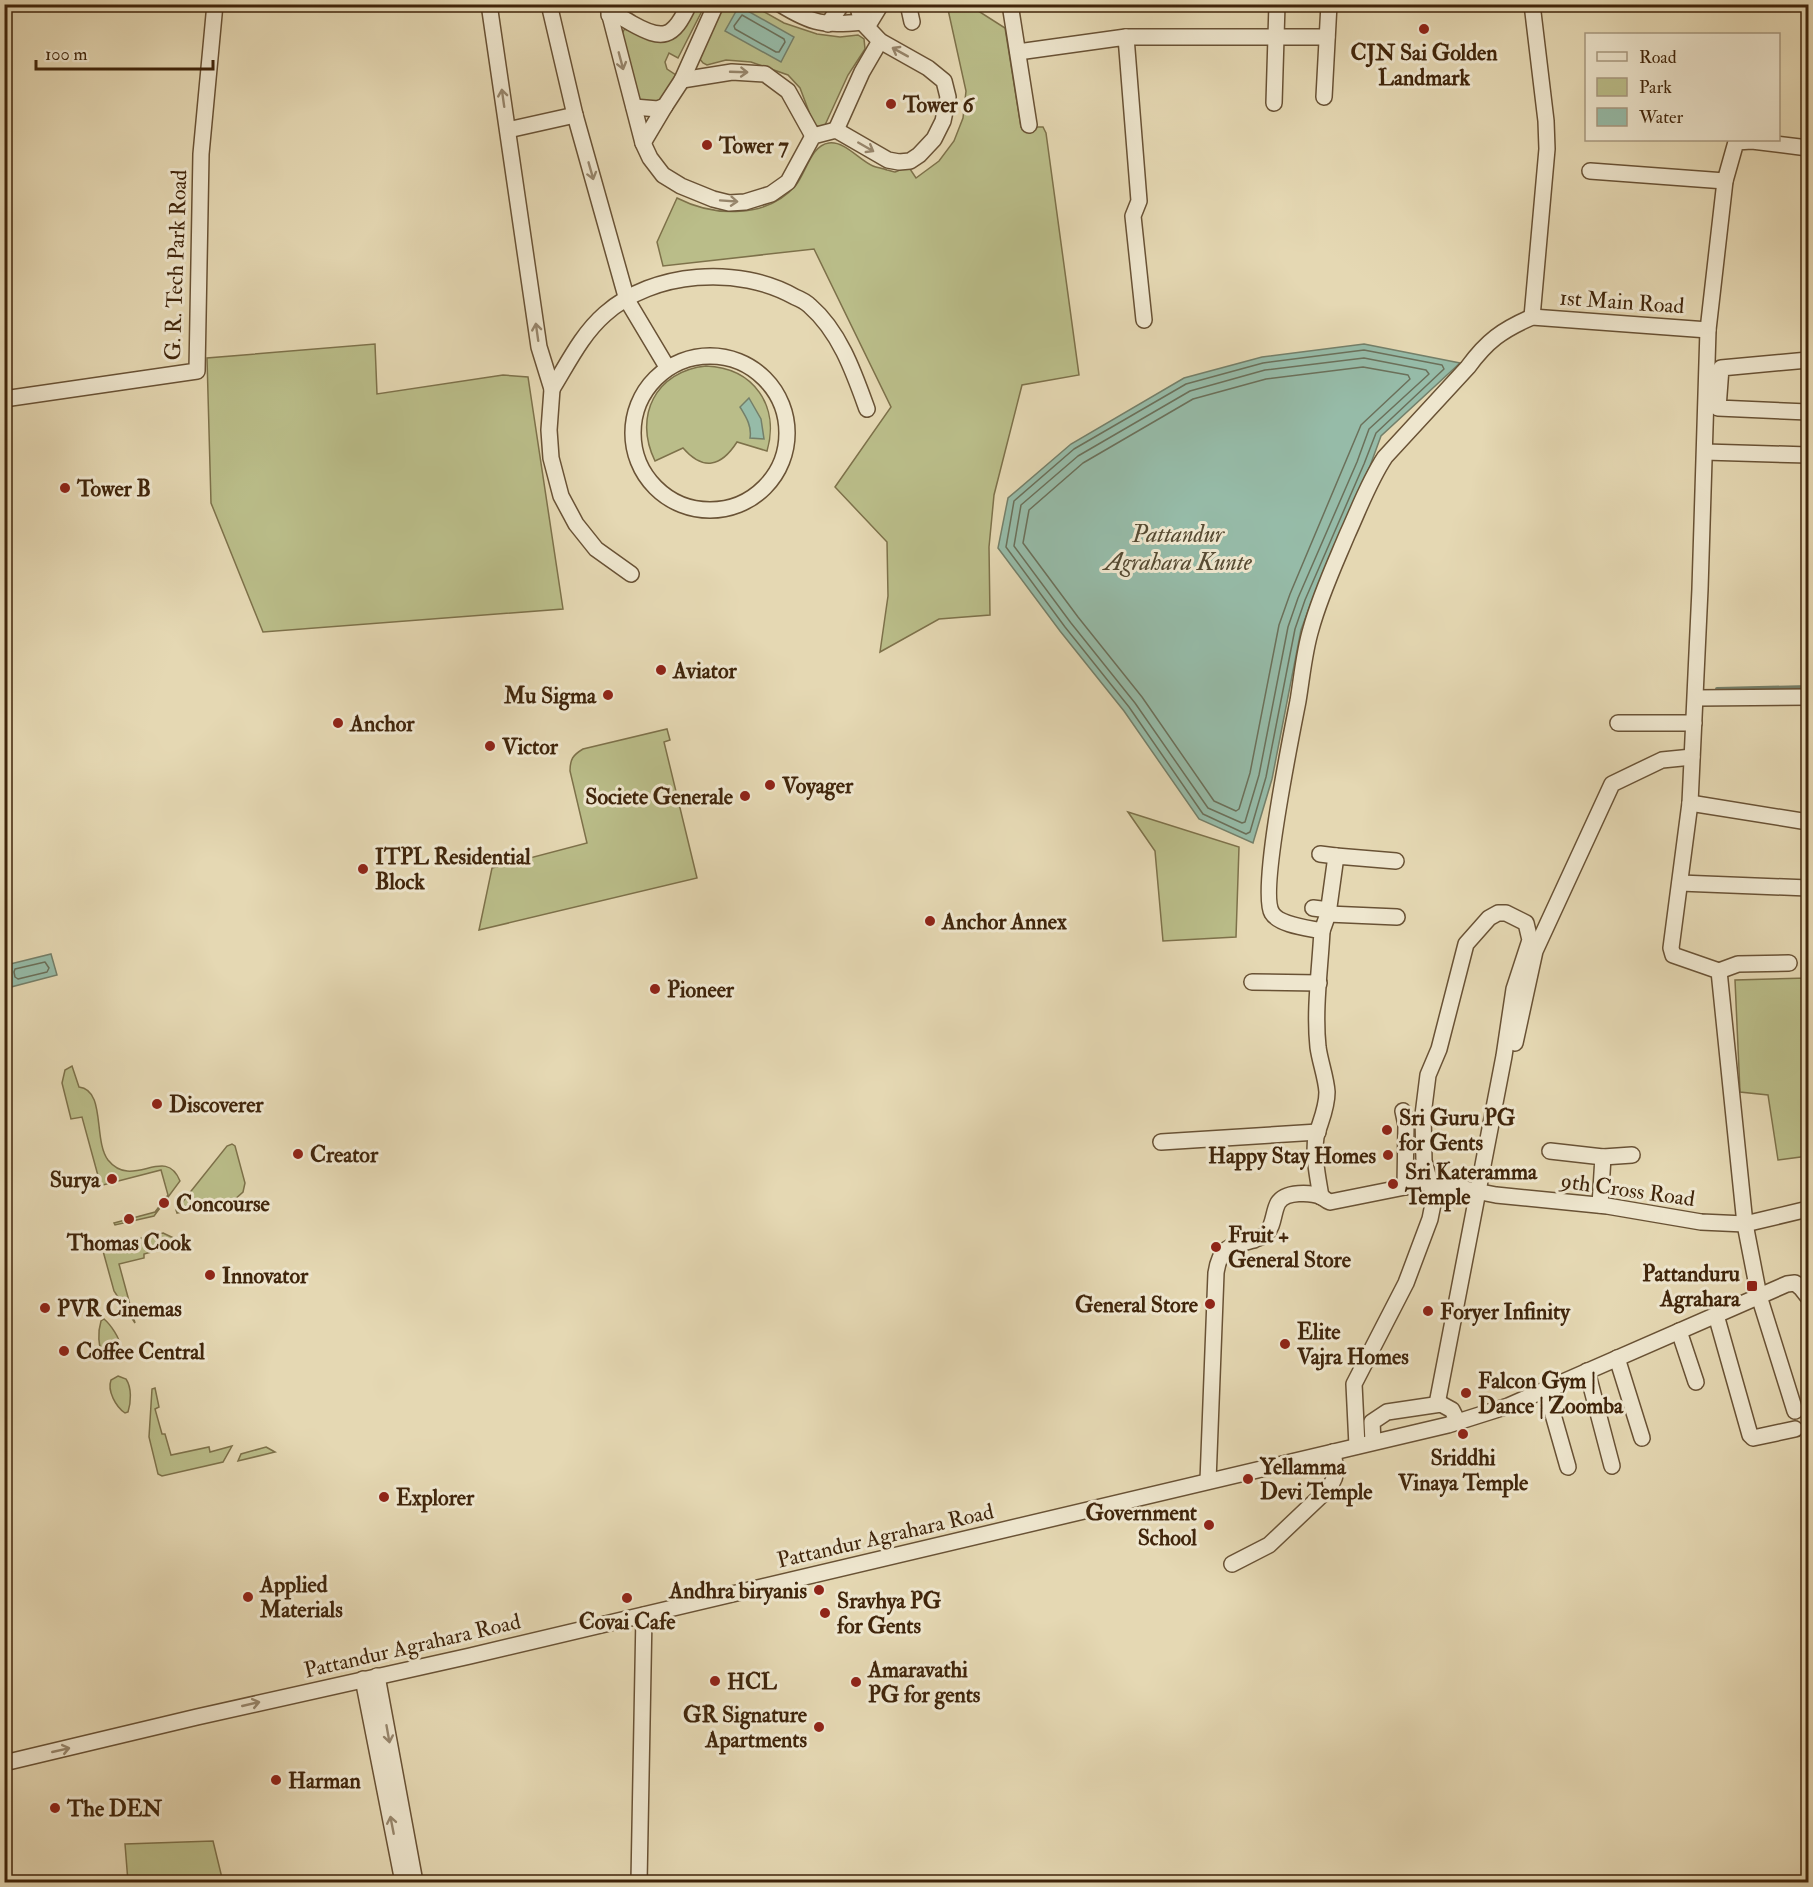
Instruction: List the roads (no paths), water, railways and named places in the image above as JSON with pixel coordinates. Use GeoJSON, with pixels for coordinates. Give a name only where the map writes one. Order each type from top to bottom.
{"type":"FeatureCollection","features":[{"type":"Feature","properties":{"kind":"street","name":"G. R. Tech Park Road"},"geometry":{"type":"LineString","coordinates":[[4,399],[197,371],[201,154],[215,4]]}},
{"type":"Feature","properties":{"kind":"street"},"geometry":{"type":"LineString","coordinates":[[489,4],[539,347],[552,389],[551,458],[561,496],[576,524],[596,549],[631,574]]}},
{"type":"Feature","properties":{"kind":"street"},"geometry":{"type":"LineString","coordinates":[[549,4],[575,115],[627,300],[668,367]]}},
{"type":"Feature","properties":{"kind":"street"},"geometry":{"type":"LineString","coordinates":[[608,10],[648,32],[660,35],[670,32],[677,26],[689,4]]}},
{"type":"Feature","properties":{"kind":"street"},"geometry":{"type":"LineString","coordinates":[[643,143],[682,80],[716,4]]}},
{"type":"Feature","properties":{"kind":"street"},"geometry":{"type":"LineString","coordinates":[[780,4],[800,17],[828,24],[865,25]]}},
{"type":"Feature","properties":{"kind":"street"},"geometry":{"type":"LineString","coordinates":[[828,24],[842,4]]}},
{"type":"Feature","properties":{"kind":"street"},"geometry":{"type":"LineString","coordinates":[[608,10],[643,143],[650,158],[663,175],[681,186],[712,199],[745,202],[771,194],[788,182],[813,136],[836,130],[888,160],[899,162],[910,160],[934,139],[943,122],[948,97],[944,81],[928,68],[880,41],[865,25],[857,4]]}},
{"type":"Feature","properties":{"kind":"street"},"geometry":{"type":"LineString","coordinates":[[865,25],[881,4]]}},
{"type":"Feature","properties":{"kind":"street"},"geometry":{"type":"LineString","coordinates":[[908,4],[912,22]]}},
{"type":"Feature","properties":{"kind":"street"},"geometry":{"type":"LineString","coordinates":[[1010,4],[1029,124]]}},
{"type":"Feature","properties":{"kind":"street"},"geometry":{"type":"LineString","coordinates":[[1274,103],[1277,4]]}},
{"type":"Feature","properties":{"kind":"street"},"geometry":{"type":"LineString","coordinates":[[1324,97],[1329,4]]}},
{"type":"Feature","properties":{"kind":"street"},"geometry":{"type":"LineString","coordinates":[[1322,932],[1279,921],[1272,914],[1268,894],[1277,816],[1310,630],[1361,503],[1385,457],[1489,342],[1532,317],[1546,159],[1546,130],[1532,4]]}},
{"type":"Feature","properties":{"kind":"street"},"geometry":{"type":"LineString","coordinates":[[1018,52],[1126,37],[1327,37]]}},
{"type":"Feature","properties":{"kind":"street"},"geometry":{"type":"LineString","coordinates":[[1126,37],[1139,201],[1133,216],[1144,320]]}},
{"type":"Feature","properties":{"kind":"street"},"geometry":{"type":"LineString","coordinates":[[836,130],[862,72],[880,41]]}},
{"type":"Feature","properties":{"kind":"street"},"geometry":{"type":"LineString","coordinates":[[682,80],[732,72],[765,74],[788,91],[813,136]]}},
{"type":"Feature","properties":{"kind":"street"},"geometry":{"type":"LineString","coordinates":[[634,107],[658,109],[665,106]]}},
{"type":"Feature","properties":{"kind":"street"},"geometry":{"type":"LineString","coordinates":[[508,130],[575,115]]}},
{"type":"Feature","properties":{"kind":"street"},"geometry":{"type":"LineString","coordinates":[[1809,148],[1752,141],[1736,142],[1725,182],[1708,330],[1713,387],[1718,408],[1809,412]]}},
{"type":"Feature","properties":{"kind":"street"},"geometry":{"type":"LineString","coordinates":[[1590,171],[1725,182]]}},
{"type":"Feature","properties":{"kind":"street"},"geometry":{"type":"LineString","coordinates":[[552,389],[589,331],[606,313],[649,287],[674,280],[729,277],[780,288],[809,305],[832,331],[867,410]]}},
{"type":"Feature","properties":{"kind":"street","name":"1st Main Road"},"geometry":{"type":"LineString","coordinates":[[1532,317],[1708,330]]}},
{"type":"Feature","properties":{"kind":"street"},"geometry":{"type":"LineString","coordinates":[[713,355],[724,357],[736,360],[756,371],[773,388],[783,409],[787,433],[784,456],[773,478],[757,495],[735,507],[711,511],[686,507],[664,496],[646,478],[636,455],[632,430],[637,406],[649,384],[668,367],[689,358],[713,355]]}},
{"type":"Feature","properties":{"kind":"street"},"geometry":{"type":"LineString","coordinates":[[1789,963],[1738,964],[1719,971],[1673,955],[1671,948],[1690,803],[1705,452],[1713,387],[1721,368],[1809,360]]}},
{"type":"Feature","properties":{"kind":"street"},"geometry":{"type":"LineString","coordinates":[[1705,452],[1809,454]]}},
{"type":"Feature","properties":{"kind":"street"},"geometry":{"type":"LineString","coordinates":[[1696,698],[1809,697]]}},
{"type":"Feature","properties":{"kind":"street"},"geometry":{"type":"LineString","coordinates":[[1618,723],[1694,723]]}},
{"type":"Feature","properties":{"kind":"street"},"geometry":{"type":"LineString","coordinates":[[1505,1090],[1535,951],[1612,784],[1662,760],[1692,757]]}},
{"type":"Feature","properties":{"kind":"street"},"geometry":{"type":"LineString","coordinates":[[1690,803],[1809,822]]}},
{"type":"Feature","properties":{"kind":"street"},"geometry":{"type":"LineString","coordinates":[[1320,854],[1396,861]]}},
{"type":"Feature","properties":{"kind":"street"},"geometry":{"type":"LineString","coordinates":[[1321,1197],[1316,1166],[1316,1138],[1325,1111],[1327,1090],[1318,1048],[1319,983],[1322,932],[1328,912],[1336,856]]}},
{"type":"Feature","properties":{"kind":"street"},"geometry":{"type":"LineString","coordinates":[[1680,883],[1809,888]]}},
{"type":"Feature","properties":{"kind":"street"},"geometry":{"type":"LineString","coordinates":[[1313,908],[1328,912],[1397,917]]}},
{"type":"Feature","properties":{"kind":"street"},"geometry":{"type":"LineString","coordinates":[[1357,1446],[1354,1384],[1406,1283],[1430,1219],[1433,1204],[1424,1161],[1423,1116],[1428,1075],[1439,1049],[1466,944],[1489,918],[1498,913],[1506,913],[1526,923],[1530,940],[1514,989],[1504,1056],[1437,1404]]}},
{"type":"Feature","properties":{"kind":"street"},"geometry":{"type":"LineString","coordinates":[[1719,971],[1744,1224],[1759,1296],[1795,1411]]}},
{"type":"Feature","properties":{"kind":"street"},"geometry":{"type":"LineString","coordinates":[[1252,982],[1319,983]]}},
{"type":"Feature","properties":{"kind":"street"},"geometry":{"type":"LineString","coordinates":[[1403,1112],[1406,1125],[1405,1187]]}},
{"type":"Feature","properties":{"kind":"street"},"geometry":{"type":"LineString","coordinates":[[1161,1142],[1318,1132]]}},
{"type":"Feature","properties":{"kind":"street"},"geometry":{"type":"LineString","coordinates":[[1550,1151],[1603,1157],[1632,1155]]}},
{"type":"Feature","properties":{"kind":"street"},"geometry":{"type":"LineString","coordinates":[[1600,1205],[1603,1157]]}},
{"type":"Feature","properties":{"kind":"street","name":"9th Cross Road"},"geometry":{"type":"LineString","coordinates":[[1208,1481],[1216,1273],[1219,1257],[1230,1247],[1266,1234],[1270,1229],[1278,1204],[1285,1196],[1297,1194],[1321,1197],[1330,1202],[1430,1182],[1496,1196],[1600,1205],[1701,1222],[1744,1224],[1809,1209]]}},
{"type":"Feature","properties":{"kind":"street","name":"Pattandur Agrahara Road"},"geometry":{"type":"LineString","coordinates":[[4,1763],[644,1615],[1458,1422],[1508,1406],[1787,1284],[1795,1283],[1809,1297]]}},
{"type":"Feature","properties":{"kind":"street"},"geometry":{"type":"LineString","coordinates":[[1716,1315],[1750,1435],[1753,1438],[1795,1429]]}},
{"type":"Feature","properties":{"kind":"street"},"geometry":{"type":"LineString","coordinates":[[1678,1331],[1696,1382]]}},
{"type":"Feature","properties":{"kind":"street"},"geometry":{"type":"LineString","coordinates":[[1617,1358],[1642,1438]]}},
{"type":"Feature","properties":{"kind":"street"},"geometry":{"type":"LineString","coordinates":[[1587,1371],[1612,1466]]}},
{"type":"Feature","properties":{"kind":"street"},"geometry":{"type":"LineString","coordinates":[[1546,1390],[1568,1467]]}},
{"type":"Feature","properties":{"kind":"street"},"geometry":{"type":"LineString","coordinates":[[1374,1442],[1372,1422],[1387,1412],[1441,1404],[1452,1410],[1458,1422]]}},
{"type":"Feature","properties":{"kind":"street"},"geometry":{"type":"LineString","coordinates":[[1232,1564],[1269,1545],[1326,1491],[1333,1483],[1336,1474],[1333,1452]]}},
{"type":"Feature","properties":{"kind":"street"},"geometry":{"type":"LineString","coordinates":[[639,1882],[644,1615]]}},
{"type":"Feature","properties":{"kind":"street"},"geometry":{"type":"LineString","coordinates":[[370,1678],[403,1882]]}},
{"type":"Feature","properties":{"kind":"street"},"geometry":{"type":"LineString","coordinates":[[370,1678],[415,1882]]}},
{"type":"Feature","properties":{"kind":"water"},"geometry":{"type":"Polygon","coordinates":[[[739,6],[794,37],[781,62],[725,31],[739,6]]]}},
{"type":"Feature","properties":{"kind":"water","name":"Pattandur Agrahara Kunte"},"geometry":{"type":"Polygon","coordinates":[[[1364,344],[1460,363],[1381,436],[1301,630],[1272,779],[1253,843],[1199,819],[1124,711],[998,548],[1008,498],[1071,444],[1184,378],[1262,357],[1364,344]]]}},
{"type":"Feature","properties":{"kind":"water"},"geometry":{"type":"Polygon","coordinates":[[[749,398],[761,419],[764,439],[750,438],[749,426],[740,407],[749,398]]]}},
{"type":"Feature","properties":{"kind":"water"},"geometry":{"type":"Polygon","coordinates":[[[51,954],[57,975],[11,987],[6,965],[51,954]]]}},
{"type":"Feature","properties":{"kind":"waterway"},"geometry":{"type":"LineString","coordinates":[[1717,689],[1808,687]]}},
{"type":"Feature","properties":{"kind":"place","name":"CJN Sai Golden Landmark"},"geometry":{"type":"Point","coordinates":[1424,29]}},
{"type":"Feature","properties":{"kind":"place","name":"Tower 6"},"geometry":{"type":"Point","coordinates":[891,104]}},
{"type":"Feature","properties":{"kind":"place","name":"Tower 7"},"geometry":{"type":"Point","coordinates":[707,145]}},
{"type":"Feature","properties":{"kind":"place","name":"Tower B"},"geometry":{"type":"Point","coordinates":[65,488]}},
{"type":"Feature","properties":{"kind":"place","name":"Aviator"},"geometry":{"type":"Point","coordinates":[661,670]}},
{"type":"Feature","properties":{"kind":"place","name":"Mu Sigma"},"geometry":{"type":"Point","coordinates":[608,695]}},
{"type":"Feature","properties":{"kind":"place","name":"Anchor"},"geometry":{"type":"Point","coordinates":[338,723]}},
{"type":"Feature","properties":{"kind":"place","name":"Victor"},"geometry":{"type":"Point","coordinates":[490,746]}},
{"type":"Feature","properties":{"kind":"place","name":"Voyager"},"geometry":{"type":"Point","coordinates":[770,785]}},
{"type":"Feature","properties":{"kind":"place","name":"Societe Generale"},"geometry":{"type":"Point","coordinates":[745,796]}},
{"type":"Feature","properties":{"kind":"place","name":"ITPL Residential Block"},"geometry":{"type":"Point","coordinates":[363,869]}},
{"type":"Feature","properties":{"kind":"place","name":"Anchor Annex"},"geometry":{"type":"Point","coordinates":[930,921]}},
{"type":"Feature","properties":{"kind":"place","name":"Pioneer"},"geometry":{"type":"Point","coordinates":[655,989]}},
{"type":"Feature","properties":{"kind":"place","name":"Discoverer"},"geometry":{"type":"Point","coordinates":[157,1104]}},
{"type":"Feature","properties":{"kind":"place","name":"Sri Guru PG for Gents"},"geometry":{"type":"Point","coordinates":[1387,1130]}},
{"type":"Feature","properties":{"kind":"place","name":"Creator"},"geometry":{"type":"Point","coordinates":[298,1154]}},
{"type":"Feature","properties":{"kind":"place","name":"Happy Stay Homes"},"geometry":{"type":"Point","coordinates":[1388,1155]}},
{"type":"Feature","properties":{"kind":"place","name":"Surya"},"geometry":{"type":"Point","coordinates":[112,1179]}},
{"type":"Feature","properties":{"kind":"place","name":"Sri Kateramma Temple"},"geometry":{"type":"Point","coordinates":[1393,1184]}},
{"type":"Feature","properties":{"kind":"place","name":"Concourse"},"geometry":{"type":"Point","coordinates":[164,1203]}},
{"type":"Feature","properties":{"kind":"place","name":"Thomas Cook"},"geometry":{"type":"Point","coordinates":[129,1219]}},
{"type":"Feature","properties":{"kind":"place","name":"Fruit + General Store"},"geometry":{"type":"Point","coordinates":[1216,1247]}},
{"type":"Feature","properties":{"kind":"place","name":"Innovator"},"geometry":{"type":"Point","coordinates":[210,1275]}},
{"type":"Feature","properties":{"kind":"place","name":"Pattanduru Agrahara"},"geometry":{"type":"Point","coordinates":[1752,1286]}},
{"type":"Feature","properties":{"kind":"place","name":"General Store"},"geometry":{"type":"Point","coordinates":[1210,1304]}},
{"type":"Feature","properties":{"kind":"place","name":"PVR Cinemas"},"geometry":{"type":"Point","coordinates":[45,1308]}},
{"type":"Feature","properties":{"kind":"place","name":"Foryer Infinity"},"geometry":{"type":"Point","coordinates":[1428,1311]}},
{"type":"Feature","properties":{"kind":"place","name":"Elite Vajra Homes"},"geometry":{"type":"Point","coordinates":[1285,1344]}},
{"type":"Feature","properties":{"kind":"place","name":"Coffee Central"},"geometry":{"type":"Point","coordinates":[64,1351]}},
{"type":"Feature","properties":{"kind":"place","name":"Falcon Gym | Dance | Zoomba"},"geometry":{"type":"Point","coordinates":[1466,1393]}},
{"type":"Feature","properties":{"kind":"place","name":"Sriddhi Vinaya Temple"},"geometry":{"type":"Point","coordinates":[1463,1434]}},
{"type":"Feature","properties":{"kind":"place","name":"Yellamma Devi Temple"},"geometry":{"type":"Point","coordinates":[1248,1479]}},
{"type":"Feature","properties":{"kind":"place","name":"Explorer"},"geometry":{"type":"Point","coordinates":[384,1497]}},
{"type":"Feature","properties":{"kind":"place","name":"Government School"},"geometry":{"type":"Point","coordinates":[1209,1525]}},
{"type":"Feature","properties":{"kind":"place","name":"Andhra biryanis"},"geometry":{"type":"Point","coordinates":[819,1590]}},
{"type":"Feature","properties":{"kind":"place","name":"Applied Materials"},"geometry":{"type":"Point","coordinates":[248,1597]}},
{"type":"Feature","properties":{"kind":"place","name":"Covai Cafe"},"geometry":{"type":"Point","coordinates":[627,1598]}},
{"type":"Feature","properties":{"kind":"place","name":"Sravhya PG for Gents"},"geometry":{"type":"Point","coordinates":[825,1613]}},
{"type":"Feature","properties":{"kind":"place","name":"HCL"},"geometry":{"type":"Point","coordinates":[715,1681]}},
{"type":"Feature","properties":{"kind":"place","name":"Amaravathi PG for gents"},"geometry":{"type":"Point","coordinates":[856,1682]}},
{"type":"Feature","properties":{"kind":"place","name":"GR Signature Apartments"},"geometry":{"type":"Point","coordinates":[819,1727]}},
{"type":"Feature","properties":{"kind":"place","name":"Harman"},"geometry":{"type":"Point","coordinates":[276,1780]}},
{"type":"Feature","properties":{"kind":"place","name":"The DEN"},"geometry":{"type":"Point","coordinates":[55,1808]}}]}
